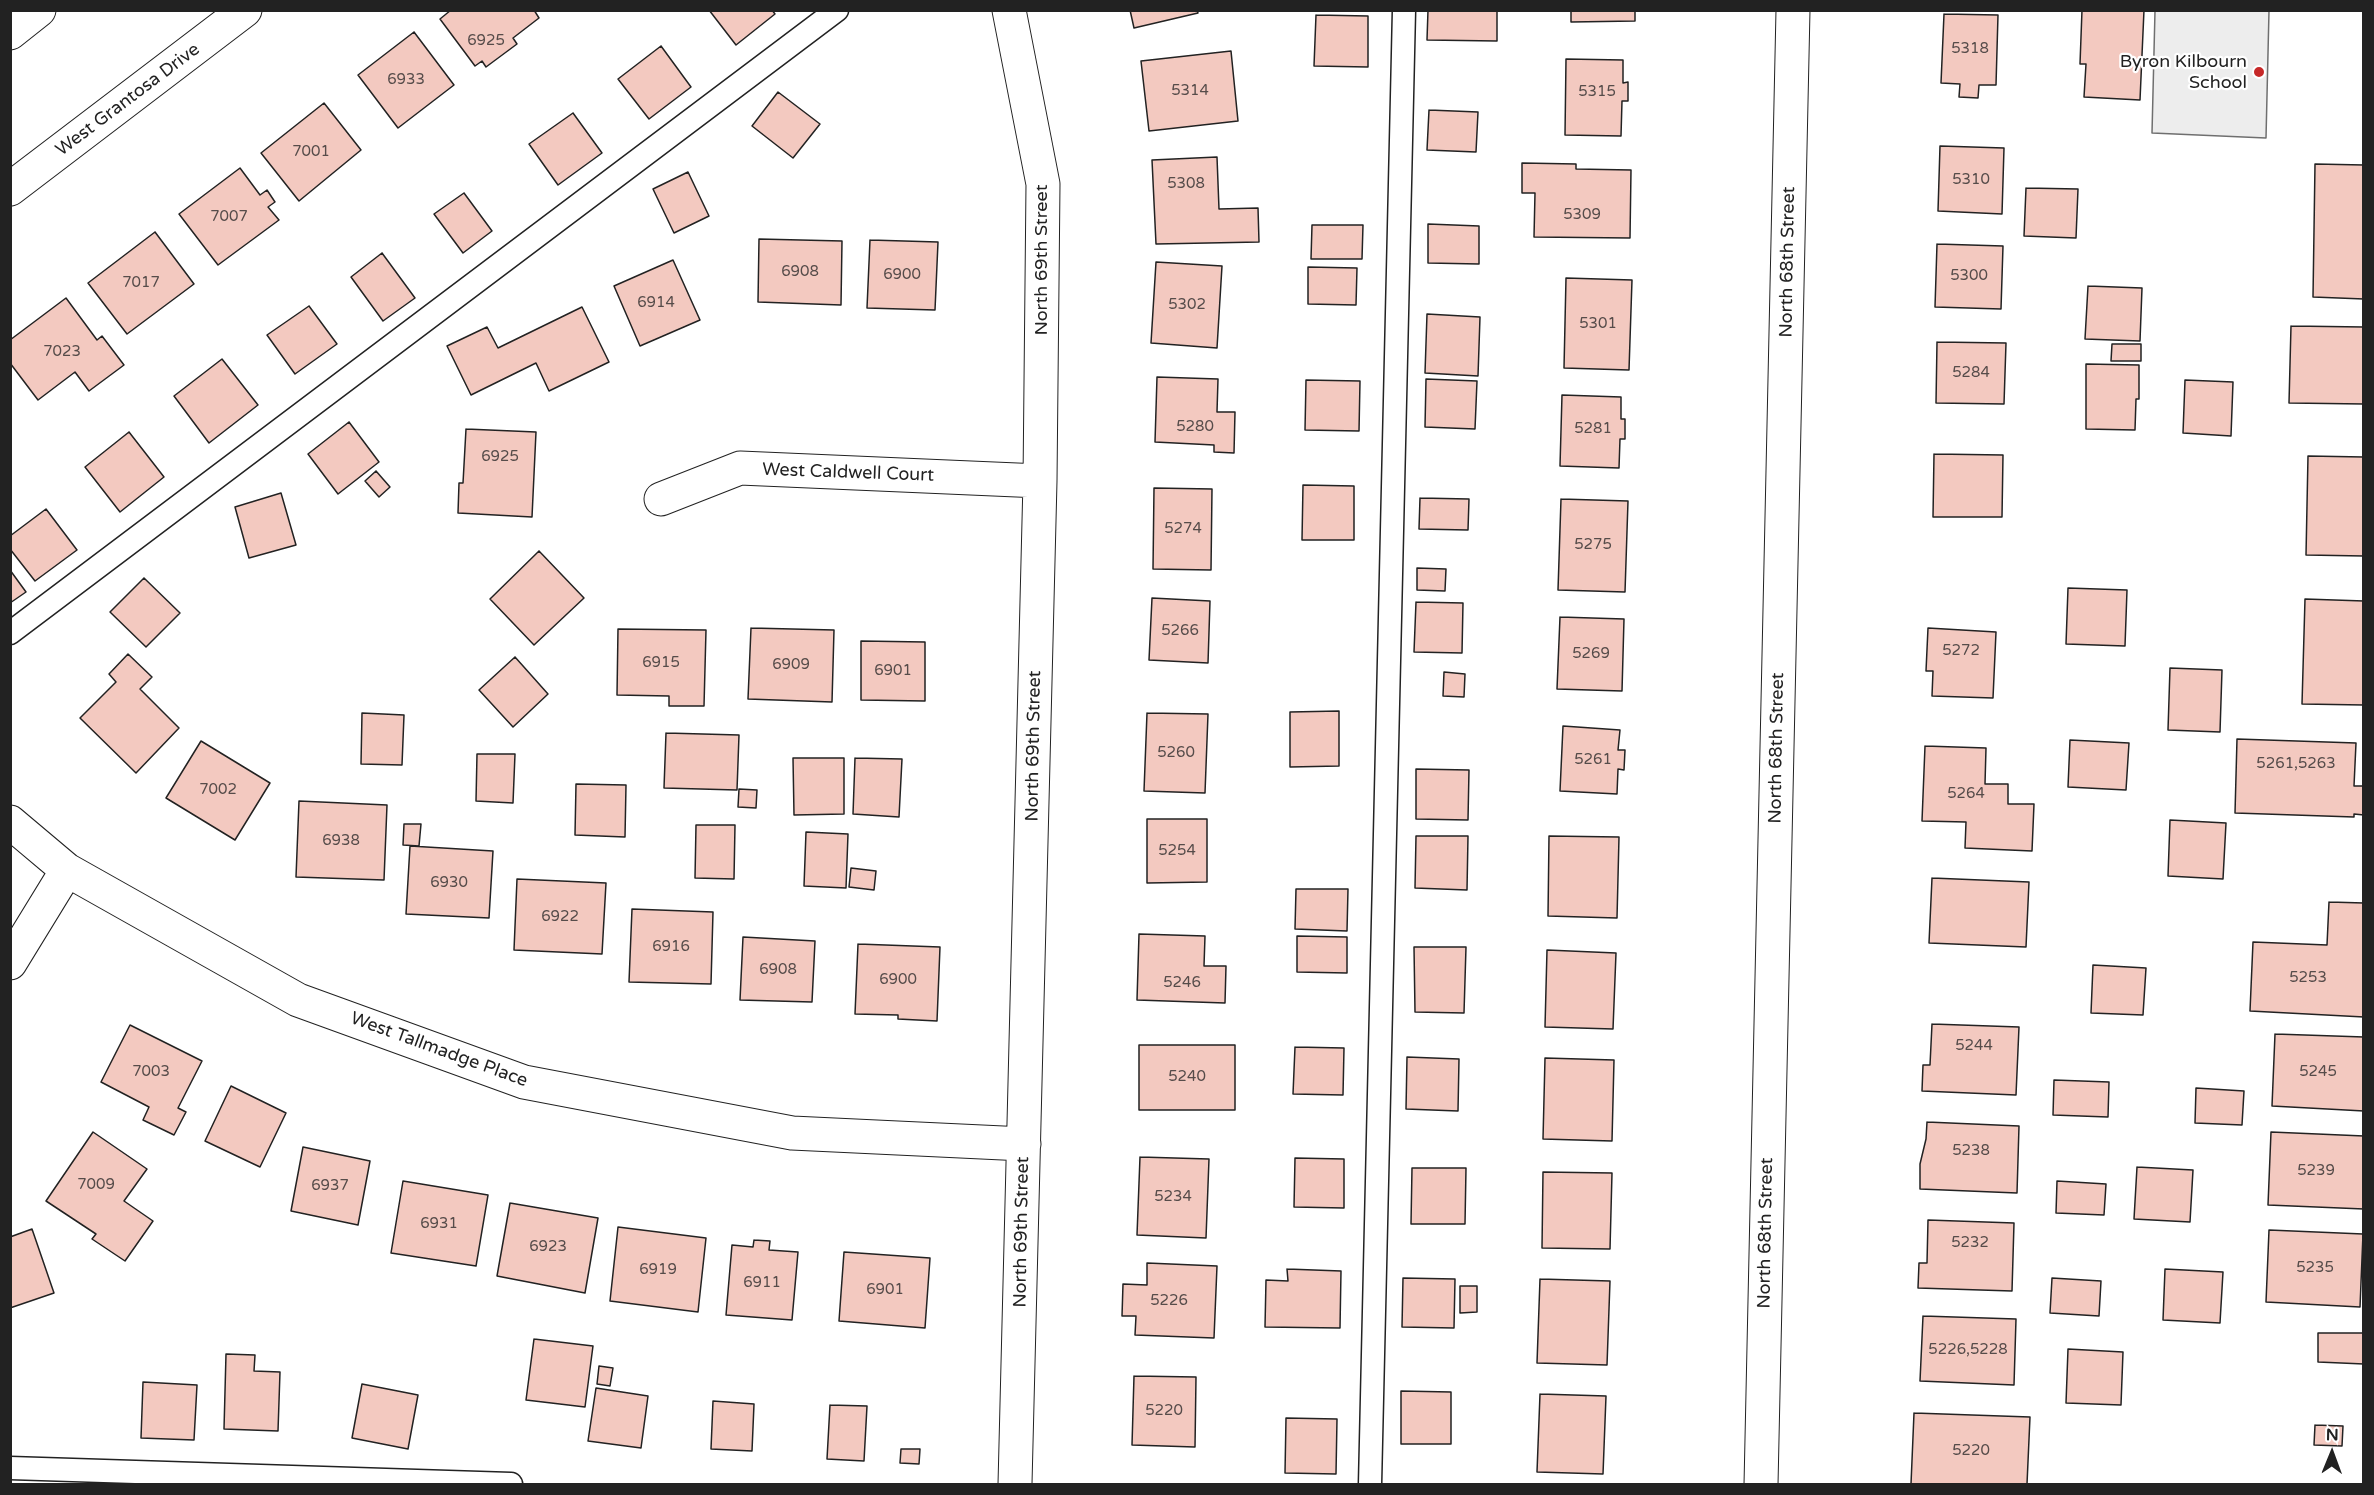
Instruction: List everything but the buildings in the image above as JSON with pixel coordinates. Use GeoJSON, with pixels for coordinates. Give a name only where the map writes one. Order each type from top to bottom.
{"type":"FeatureCollection","features":[{"type":"Feature","properties":{"kind":"street"},"geometry":{"type":"LineString","coordinates":[[10,33],[39,10]]}},
{"type":"Feature","properties":{"kind":"street","name":"West Grantosa Drive"},"geometry":{"type":"LineString","coordinates":[[10,189],[245,10]]}},
{"type":"Feature","properties":{"kind":"street","name":"North 69th Street"},"geometry":{"type":"LineString","coordinates":[[1009,10],[1043,184],[1040,481],[1015,1485]]}},
{"type":"Feature","properties":{"kind":"street","name":"North 68th Street"},"geometry":{"type":"LineString","coordinates":[[1761,1485],[1793,10]]}},
{"type":"Feature","properties":{"kind":"street","name":"West Caldwell Court"},"geometry":{"type":"LineString","coordinates":[[662,499],[740,468],[1040,481]]}},
{"type":"Feature","properties":{"kind":"street","name":"West Tallmadge Place"},"geometry":{"type":"LineString","coordinates":[[10,822],[67,870],[298,1000],[524,1083],[792,1133],[1024,1144]]}},
{"type":"Feature","properties":{"kind":"street"},"geometry":{"type":"LineString","coordinates":[[10,963],[67,870]]}},
{"type":"Feature","properties":{"kind":"lane"},"geometry":{"type":"LineString","coordinates":[[10,633],[837,10]]}},
{"type":"Feature","properties":{"kind":"lane"},"geometry":{"type":"LineString","coordinates":[[1370,1485],[1404,10]]}},
{"type":"Feature","properties":{"kind":"lane"},"geometry":{"type":"LineString","coordinates":[[10,1468],[511,1485]]}},
{"type":"Feature","properties":{"kind":"shaded area"},"geometry":{"type":"Polygon","coordinates":[[[2155,11],[2269,11],[2266,138],[2152,133],[2155,11]]]}},
{"type":"Feature","properties":{"kind":"place","name":"Byron Kilbourn School"},"geometry":{"type":"Point","coordinates":[2259,72]}}]}
